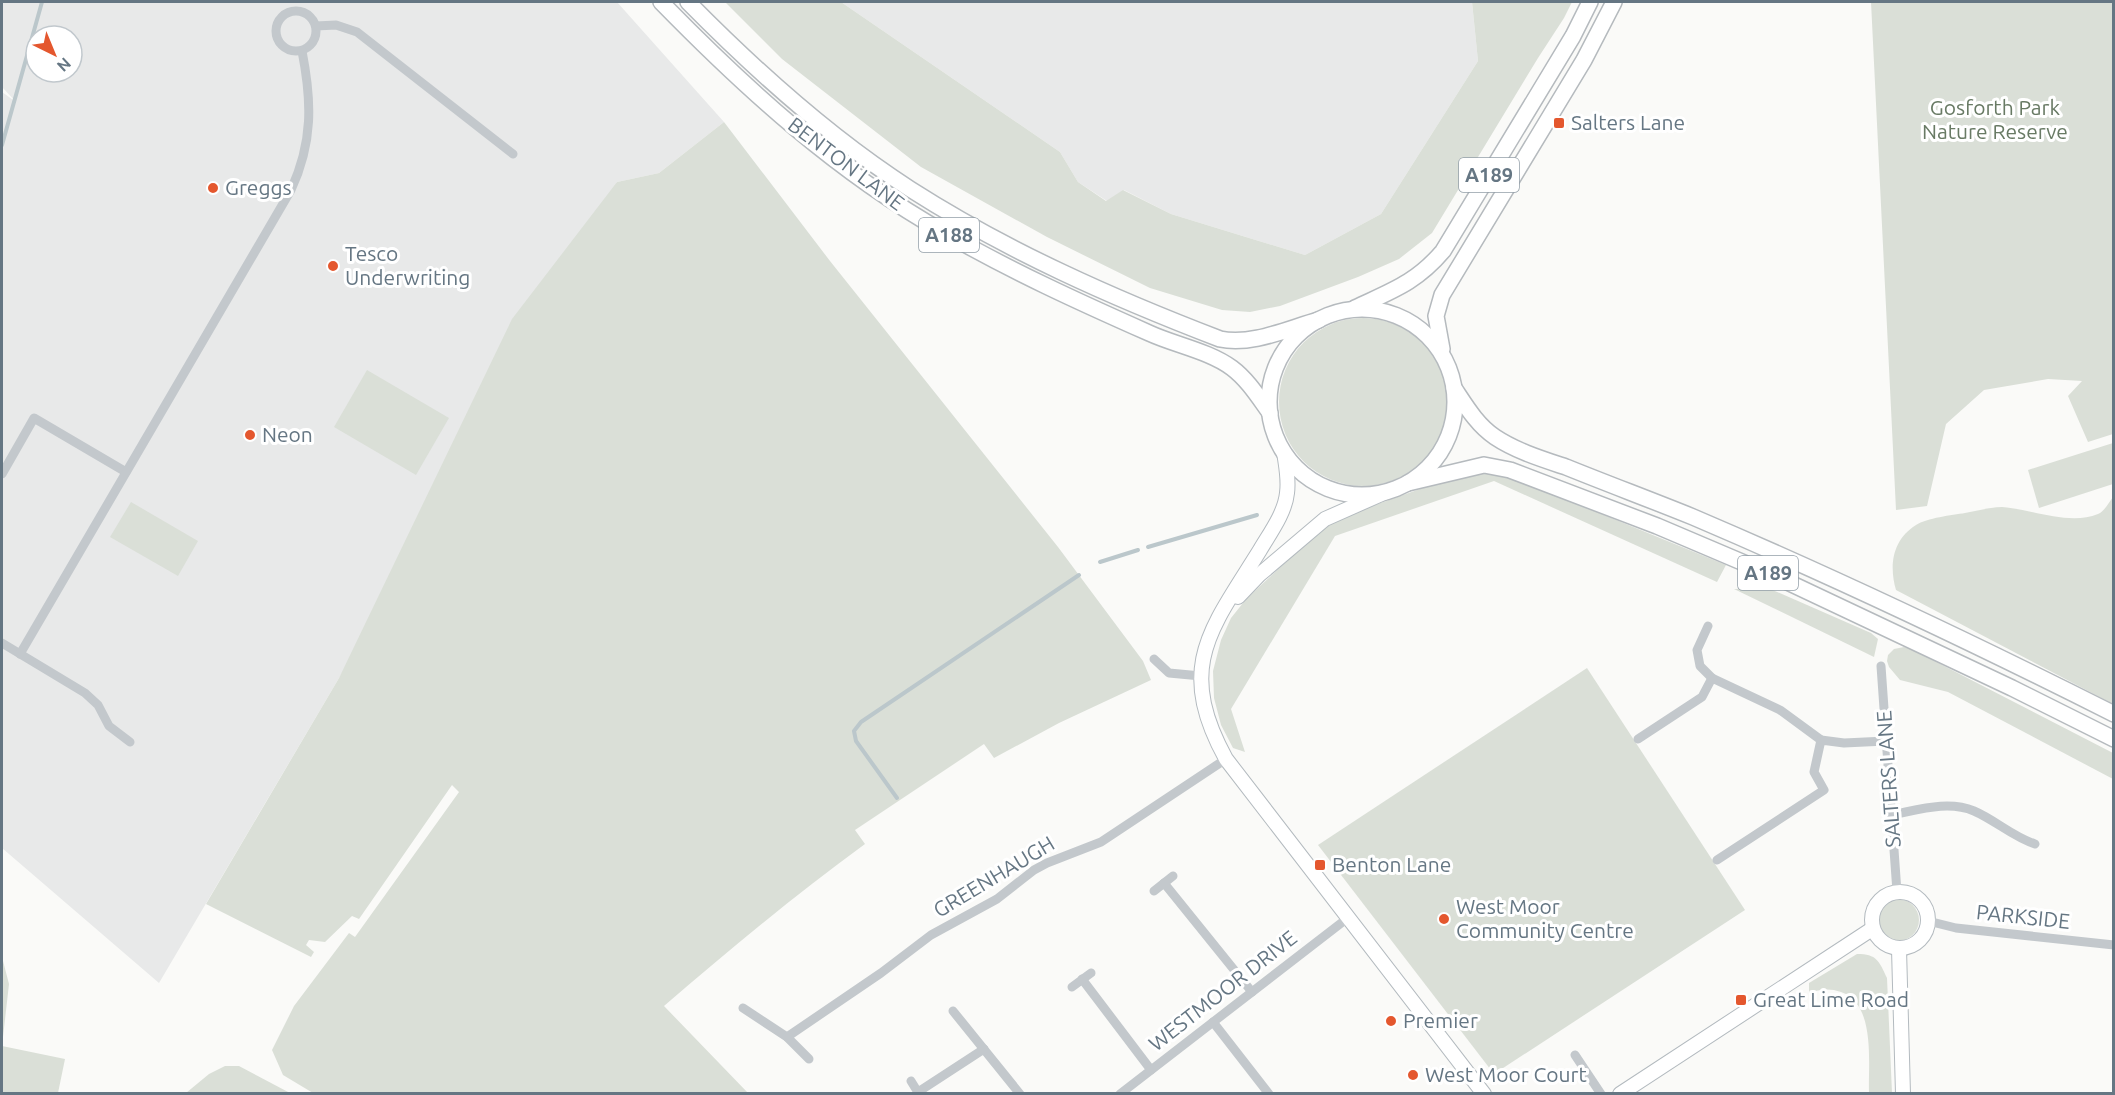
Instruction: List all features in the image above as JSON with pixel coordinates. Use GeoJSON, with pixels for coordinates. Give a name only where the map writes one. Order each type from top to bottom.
{"type":"FeatureCollection","features":[{"type":"Feature","properties":{"kind":"main road","name":"BENTON LANE"},"geometry":{"type":"LineString","coordinates":[[661,2],[730,71],[774,110],[868,184],[943,232],[1034,281],[1161,339],[1227,365],[1241,376],[1270,413]]}},
{"type":"Feature","properties":{"kind":"main road","name":"BENTON LANE"},"geometry":{"type":"LineString","coordinates":[[688,2],[788,95],[869,161],[955,216],[1015,249],[1151,312],[1220,339],[1243,340],[1319,320]]}},
{"type":"Feature","properties":{"kind":"main road","name":"A189"},"geometry":{"type":"LineString","coordinates":[[1590,2],[1573,36],[1443,250],[1430,266],[1412,280],[1349,310],[1319,320],[1297,336],[1280,359],[1271,385],[1270,413],[1272,427],[1284,452],[1303,474],[1328,489],[1357,495],[1386,492],[1408,483],[1473,466],[1495,466],[1510,470],[1657,526],[1777,577],[2114,739]]}},
{"type":"Feature","properties":{"kind":"main road","name":"A189"},"geometry":{"type":"LineString","coordinates":[[1614,2],[1584,60],[1442,295],[1436,316],[1444,357],[1454,388],[1471,415],[1484,428],[1509,445],[1655,501],[1767,549],[1906,612],[2114,714]]}},
{"type":"Feature","properties":{"kind":"main road","name":"A189"},"geometry":{"type":"LineString","coordinates":[[1349,310],[1381,311],[1411,323],[1424,332],[1444,357]]}},
{"type":"Feature","properties":{"kind":"main road","name":"A189"},"geometry":{"type":"LineString","coordinates":[[1408,483],[1421,474],[1442,450],[1454,420],[1454,388]]}},
{"type":"Feature","properties":{"kind":"main road"},"geometry":{"type":"LineString","coordinates":[[1284,452],[1288,478],[1284,506],[1217,620],[1204,649],[1201,676],[1208,720],[1226,759],[1484,1094]]}},
{"type":"Feature","properties":{"kind":"main road"},"geometry":{"type":"LineString","coordinates":[[1217,620],[1259,574],[1311,529],[1338,512],[1386,492]]}},
{"type":"Feature","properties":{"kind":"main road"},"geometry":{"type":"LineString","coordinates":[[1897,892],[1906,893],[1918,899],[1925,907],[1928,921],[1926,931],[1920,941],[1899,949],[1881,942],[1872,929],[1871,919],[1881,899],[1897,892]]}},
{"type":"Feature","properties":{"kind":"main road"},"geometry":{"type":"LineString","coordinates":[[1620,1094],[1872,929]]}},
{"type":"Feature","properties":{"kind":"main road"},"geometry":{"type":"LineString","coordinates":[[1899,949],[1903,1094]]}},
{"type":"Feature","properties":{"kind":"street"},"geometry":{"type":"LineString","coordinates":[[294,6],[310,16],[316,26],[314,42],[302,51],[295,52],[279,44],[276,33],[280,18],[294,6]]}},
{"type":"Feature","properties":{"kind":"street"},"geometry":{"type":"LineString","coordinates":[[316,26],[336,25],[357,32],[513,154]]}},
{"type":"Feature","properties":{"kind":"street"},"geometry":{"type":"LineString","coordinates":[[20,654],[246,270],[298,176],[305,154],[310,120],[302,51]]}},
{"type":"Feature","properties":{"kind":"street"},"geometry":{"type":"LineString","coordinates":[[2,474],[34,418],[126,472]]}},
{"type":"Feature","properties":{"kind":"street"},"geometry":{"type":"LineString","coordinates":[[1708,626],[1697,650],[1700,666],[1712,678],[1780,710],[1821,740],[1844,743],[1886,741]]}},
{"type":"Feature","properties":{"kind":"street"},"geometry":{"type":"LineString","coordinates":[[2,644],[93,699],[109,726],[130,742]]}},
{"type":"Feature","properties":{"kind":"street"},"geometry":{"type":"LineString","coordinates":[[1154,659],[1169,673],[1201,676]]}},
{"type":"Feature","properties":{"kind":"street","name":"SALTERS LANE"},"geometry":{"type":"LineString","coordinates":[[1881,666],[1897,892]]}},
{"type":"Feature","properties":{"kind":"street"},"geometry":{"type":"LineString","coordinates":[[1638,740],[1702,697],[1712,678]]}},
{"type":"Feature","properties":{"kind":"street"},"geometry":{"type":"LineString","coordinates":[[1717,860],[1824,790],[1814,772],[1821,740]]}},
{"type":"Feature","properties":{"kind":"street","name":"GREENHAUGH"},"geometry":{"type":"LineString","coordinates":[[787,1037],[873,979],[931,935],[997,900],[1047,862],[1101,842],[1226,759]]}},
{"type":"Feature","properties":{"kind":"street"},"geometry":{"type":"LineString","coordinates":[[1891,815],[1940,806],[1964,808],[1974,811],[2023,840],[2035,844]]}},
{"type":"Feature","properties":{"kind":"street"},"geometry":{"type":"LineString","coordinates":[[1154,891],[1173,876]]}},
{"type":"Feature","properties":{"kind":"street"},"geometry":{"type":"LineString","coordinates":[[1164,882],[1252,992]]}},
{"type":"Feature","properties":{"kind":"street","name":"WESTMOOR DRIVE"},"geometry":{"type":"LineString","coordinates":[[1120,1094],[1349,917]]}},
{"type":"Feature","properties":{"kind":"street","name":"PARKSIDE"},"geometry":{"type":"LineString","coordinates":[[1928,921],[1956,928],[2114,945]]}},
{"type":"Feature","properties":{"kind":"street"},"geometry":{"type":"LineString","coordinates":[[1072,987],[1091,973]]}},
{"type":"Feature","properties":{"kind":"street"},"geometry":{"type":"LineString","coordinates":[[1082,979],[1151,1070]]}},
{"type":"Feature","properties":{"kind":"street"},"geometry":{"type":"LineString","coordinates":[[743,1008],[787,1037],[809,1059]]}},
{"type":"Feature","properties":{"kind":"street"},"geometry":{"type":"LineString","coordinates":[[953,1011],[1020,1094]]}},
{"type":"Feature","properties":{"kind":"street"},"geometry":{"type":"LineString","coordinates":[[1213,1022],[1269,1094]]}},
{"type":"Feature","properties":{"kind":"street"},"geometry":{"type":"LineString","coordinates":[[911,1081],[918,1093],[984,1049]]}},
{"type":"Feature","properties":{"kind":"street"},"geometry":{"type":"LineString","coordinates":[[1575,1055],[1601,1094]]}},
{"type":"Feature","properties":{"kind":"shaded area"},"geometry":{"type":"Polygon","coordinates":[[[2,2],[617,2],[724,122],[659,173],[617,182],[339,678],[159,983],[2,848],[2,92],[16,102],[2,87],[2,2]]]}},
{"type":"Feature","properties":{"kind":"shaded area"},"geometry":{"type":"Polygon","coordinates":[[[841,2],[1472,2],[1478,61],[1381,214],[1305,255],[1171,214],[1124,190],[1107,201],[1078,182],[1060,152],[841,2]]]}},
{"type":"Feature","properties":{"kind":"green space"},"geometry":{"type":"Polygon","coordinates":[[[725,2],[841,2],[1060,152],[1078,182],[1106,201],[1123,190],[1171,214],[1305,255],[1381,214],[1478,61],[1472,2],[1572,2],[1432,233],[1399,259],[1358,277],[1280,306],[1250,312],[1222,310],[1150,288],[1047,237],[921,167],[782,59],[725,2]]]}},
{"type":"Feature","properties":{"kind":"green space","name":"Gosforth Park Nature Reserve"},"geometry":{"type":"Polygon","coordinates":[[[1871,2],[2114,2],[2113,434],[2088,442],[2068,396],[2082,381],[2048,379],[1984,390],[1946,424],[1927,506],[1896,510],[1871,2]]]}},
{"type":"Feature","properties":{"kind":"green space"},"geometry":{"type":"Polygon","coordinates":[[[724,122],[830,261],[1058,547],[1143,661],[1151,680],[1059,723],[994,758],[984,744],[855,830],[865,844],[763,923],[664,1006],[748,1093],[313,1093],[283,1075],[272,1050],[294,1006],[349,933],[355,937],[459,792],[452,785],[359,919],[352,916],[325,942],[309,940],[306,945],[314,952],[311,957],[206,904],[339,678],[512,319],[617,182],[659,173],[724,122]]]}},
{"type":"Feature","properties":{"kind":"green space"},"geometry":{"type":"Polygon","coordinates":[[[1363,318],[1379,319],[1395,324],[1423,342],[1441,370],[1446,386],[1446,418],[1441,434],[1423,462],[1395,480],[1379,485],[1363,486],[1347,485],[1331,480],[1303,462],[1285,434],[1280,418],[1279,402],[1280,386],[1285,370],[1303,342],[1331,324],[1347,319],[1363,318]]]}},
{"type":"Feature","properties":{"kind":"green space"},"geometry":{"type":"Polygon","coordinates":[[[367,370],[449,418],[416,475],[334,427],[367,370]]]}},
{"type":"Feature","properties":{"kind":"green space"},"geometry":{"type":"Polygon","coordinates":[[[2113,443],[2113,484],[2039,508],[2028,470],[2113,443]]]}},
{"type":"Feature","properties":{"kind":"green space"},"geometry":{"type":"Polygon","coordinates":[[[1479,470],[1499,472],[1726,565],[1717,582],[1494,481],[1335,536],[1231,709],[1245,752],[1233,748],[1221,725],[1214,698],[1213,671],[1221,640],[1231,618],[1247,598],[1325,526],[1346,515],[1479,470]]]}},
{"type":"Feature","properties":{"kind":"green space"},"geometry":{"type":"Polygon","coordinates":[[[2113,497],[2113,704],[1896,590],[1893,572],[1894,554],[1902,538],[1916,525],[1940,517],[2002,507],[2063,518],[2087,517],[2100,513],[2113,497]]]}},
{"type":"Feature","properties":{"kind":"green space"},"geometry":{"type":"Polygon","coordinates":[[[131,502],[198,541],[178,576],[110,537],[131,502]]]}},
{"type":"Feature","properties":{"kind":"green space"},"geometry":{"type":"Polygon","coordinates":[[[1768,588],[1871,633],[1878,639],[1874,657],[1734,589],[1768,588]]]}},
{"type":"Feature","properties":{"kind":"green space"},"geometry":{"type":"Polygon","coordinates":[[[1904,647],[2113,753],[2113,779],[1948,692],[1900,680],[1887,661],[1888,655],[1894,649],[1904,647]]]}},
{"type":"Feature","properties":{"kind":"green space"},"geometry":{"type":"Polygon","coordinates":[[[1587,668],[1745,910],[1494,1074],[1318,845],[1587,668]]]}},
{"type":"Feature","properties":{"kind":"green space"},"geometry":{"type":"Polygon","coordinates":[[[1898,899],[1913,905],[1919,920],[1913,935],[1898,941],[1883,935],[1877,920],[1883,905],[1898,899]]]}},
{"type":"Feature","properties":{"kind":"green space"},"geometry":{"type":"Polygon","coordinates":[[[1857,954],[1873,957],[1882,967],[1887,978],[1892,1093],[1869,1093],[1868,1036],[1860,1009],[1852,999],[1833,990],[1809,993],[1809,983],[1857,954]]]}},
{"type":"Feature","properties":{"kind":"green space"},"geometry":{"type":"Polygon","coordinates":[[[2,957],[9,984],[2,1046],[2,957]]]}},
{"type":"Feature","properties":{"kind":"green space"},"geometry":{"type":"Polygon","coordinates":[[[2,1046],[65,1059],[58,1093],[2,1093],[2,1046]]]}},
{"type":"Feature","properties":{"kind":"green space"},"geometry":{"type":"Polygon","coordinates":[[[225,1066],[239,1066],[290,1093],[186,1093],[209,1074],[225,1066]]]}},
{"type":"Feature","properties":{"kind":"waterway"},"geometry":{"type":"LineString","coordinates":[[2,145],[42,2]]}},
{"type":"Feature","properties":{"kind":"waterway"},"geometry":{"type":"LineString","coordinates":[[1148,547],[1257,515]]}},
{"type":"Feature","properties":{"kind":"waterway"},"geometry":{"type":"LineString","coordinates":[[1100,562],[1138,550]]}},
{"type":"Feature","properties":{"kind":"waterway"},"geometry":{"type":"LineString","coordinates":[[897,798],[856,741],[854,731],[861,722],[1079,575]]}},
{"type":"Feature","properties":{"kind":"place","name":"Salters Lane"},"geometry":{"type":"Point","coordinates":[1559,123]}},
{"type":"Feature","properties":{"kind":"place","name":"Greggs"},"geometry":{"type":"Point","coordinates":[213,188]}},
{"type":"Feature","properties":{"kind":"place","name":"Tesco Underwriting"},"geometry":{"type":"Point","coordinates":[333,266]}},
{"type":"Feature","properties":{"kind":"place","name":"Neon"},"geometry":{"type":"Point","coordinates":[250,435]}},
{"type":"Feature","properties":{"kind":"place","name":"Benton Lane"},"geometry":{"type":"Point","coordinates":[1320,865]}},
{"type":"Feature","properties":{"kind":"place","name":"West Moor Community Centre"},"geometry":{"type":"Point","coordinates":[1444,919]}},
{"type":"Feature","properties":{"kind":"place","name":"Great Lime Road"},"geometry":{"type":"Point","coordinates":[1741,1000]}},
{"type":"Feature","properties":{"kind":"place","name":"Premier"},"geometry":{"type":"Point","coordinates":[1391,1021]}},
{"type":"Feature","properties":{"kind":"place","name":"West Moor Court"},"geometry":{"type":"Point","coordinates":[1413,1075]}}]}
